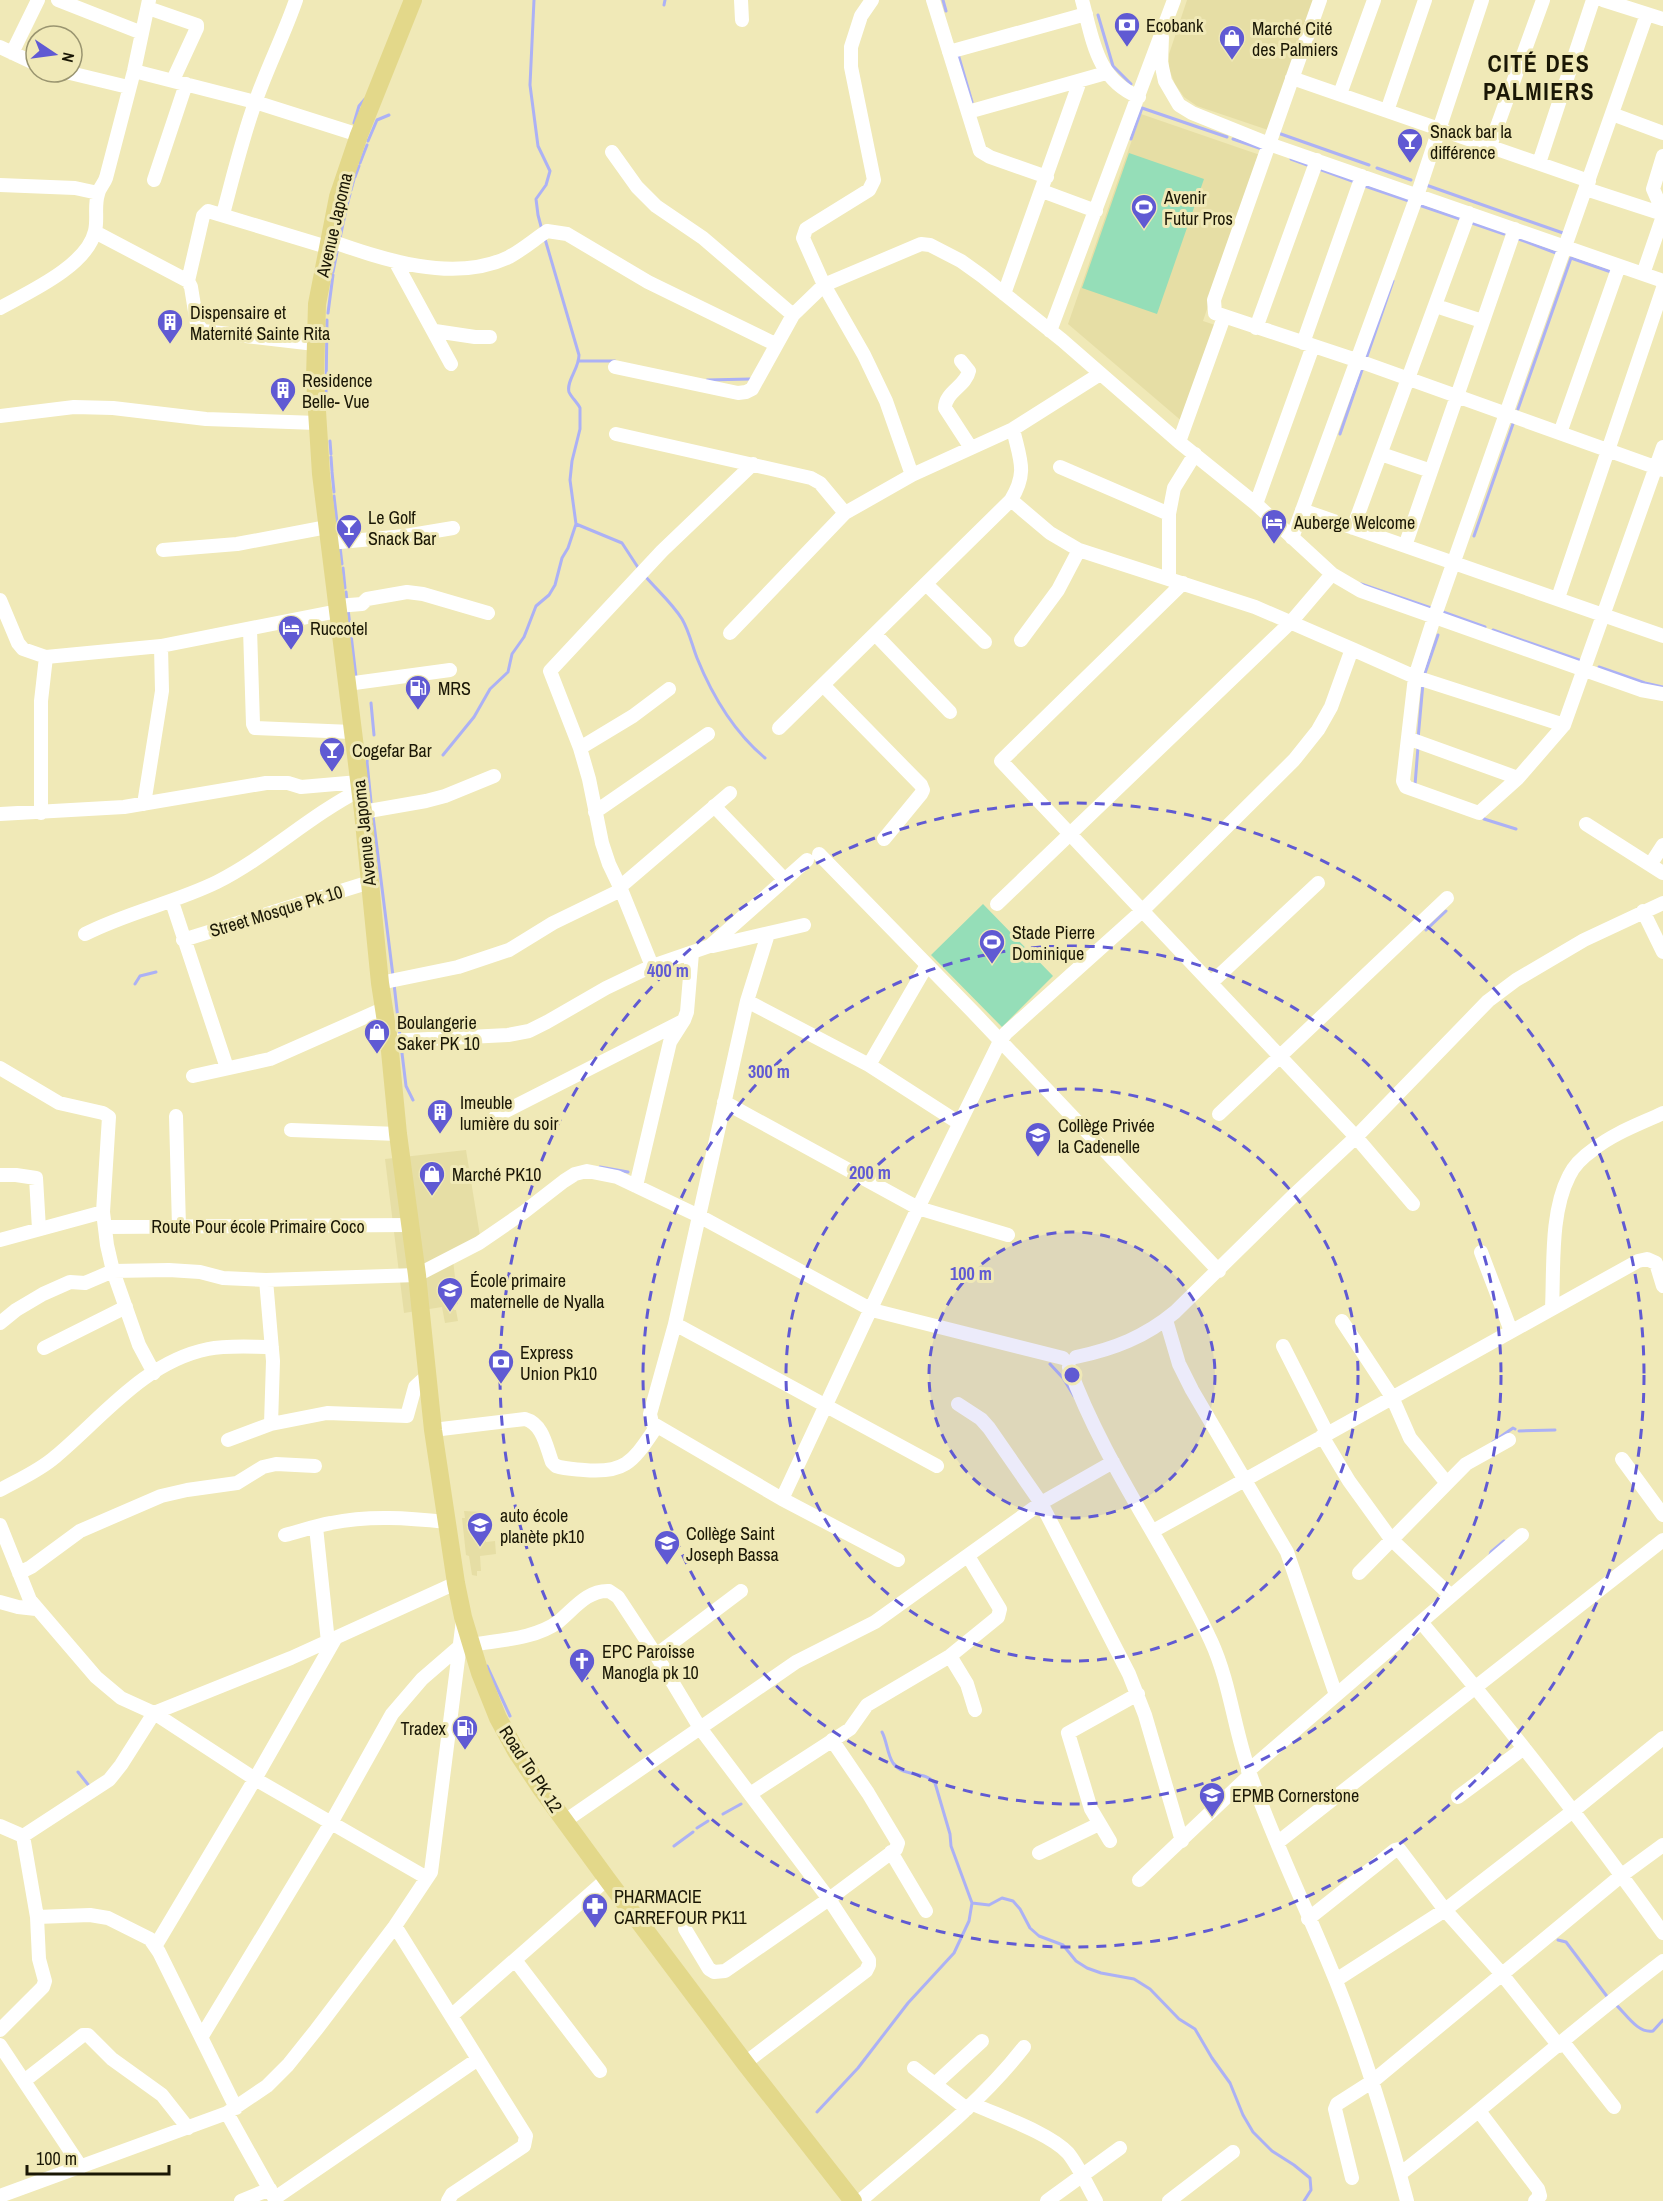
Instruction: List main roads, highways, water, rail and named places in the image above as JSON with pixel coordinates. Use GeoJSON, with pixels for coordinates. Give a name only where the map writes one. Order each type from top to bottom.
{"type":"FeatureCollection","features":[{"type":"Feature","properties":{"kind":"main road","name":"Avenue Japoma"},"geometry":{"type":"LineString","coordinates":[[413,0],[359,135],[338,197],[317,304],[315,344],[317,423],[328,535],[363,812],[380,983],[413,1249]]}},
{"type":"Feature","properties":{"kind":"main road","name":"Road To PK 12"},"geometry":{"type":"LineString","coordinates":[[413,1249],[433,1430],[456,1583],[464,1617],[465,1646],[507,1735],[542,1790],[745,2063],[853,2201]]}},
{"type":"Feature","properties":{"kind":"waterway"},"geometry":{"type":"LineString","coordinates":[[534,0],[530,85],[538,146],[550,171],[546,185],[536,199],[542,230]]}},
{"type":"Feature","properties":{"kind":"waterway"},"geometry":{"type":"LineString","coordinates":[[664,5],[665,0]]}},
{"type":"Feature","properties":{"kind":"waterway"},"geometry":{"type":"LineString","coordinates":[[943,0],[946,11]]}},
{"type":"Feature","properties":{"kind":"waterway"},"geometry":{"type":"LineString","coordinates":[[1098,15],[1113,66],[1131,84]]}},
{"type":"Feature","properties":{"kind":"waterway"},"geometry":{"type":"LineString","coordinates":[[958,54],[972,102]]}},
{"type":"Feature","properties":{"kind":"waterway"},"geometry":{"type":"LineString","coordinates":[[354,123],[359,106],[365,99]]}},
{"type":"Feature","properties":{"kind":"waterway"},"geometry":{"type":"LineString","coordinates":[[1131,139],[1142,108],[1227,137]]}},
{"type":"Feature","properties":{"kind":"waterway"},"geometry":{"type":"LineString","coordinates":[[368,141],[377,120],[389,115]]}},
{"type":"Feature","properties":{"kind":"waterway"},"geometry":{"type":"LineString","coordinates":[[1278,133],[1369,165]]}},
{"type":"Feature","properties":{"kind":"waterway"},"geometry":{"type":"LineString","coordinates":[[1233,139],[1262,149]]}},
{"type":"Feature","properties":{"kind":"waterway"},"geometry":{"type":"LineString","coordinates":[[360,163],[367,145]]}},
{"type":"Feature","properties":{"kind":"waterway"},"geometry":{"type":"LineString","coordinates":[[1291,159],[1310,166]]}},
{"type":"Feature","properties":{"kind":"waterway"},"geometry":{"type":"LineString","coordinates":[[355,177],[359,166]]}},
{"type":"Feature","properties":{"kind":"waterway"},"geometry":{"type":"LineString","coordinates":[[1377,168],[1411,180]]}},
{"type":"Feature","properties":{"kind":"waterway"},"geometry":{"type":"LineString","coordinates":[[1319,169],[1355,182]]}},
{"type":"Feature","properties":{"kind":"waterway"},"geometry":{"type":"LineString","coordinates":[[351,190],[354,179]]}},
{"type":"Feature","properties":{"kind":"waterway"},"geometry":{"type":"LineString","coordinates":[[1362,185],[1409,201]]}},
{"type":"Feature","properties":{"kind":"waterway"},"geometry":{"type":"LineString","coordinates":[[1426,185],[1563,233]]}},
{"type":"Feature","properties":{"kind":"waterway"},"geometry":{"type":"LineString","coordinates":[[347,205],[350,194]]}},
{"type":"Feature","properties":{"kind":"waterway"},"geometry":{"type":"LineString","coordinates":[[1419,205],[1463,220]]}},
{"type":"Feature","properties":{"kind":"waterway"},"geometry":{"type":"LineString","coordinates":[[340,238],[346,210]]}},
{"type":"Feature","properties":{"kind":"waterway"},"geometry":{"type":"LineString","coordinates":[[1469,222],[1504,234]]}},
{"type":"Feature","properties":{"kind":"waterway"},"geometry":{"type":"LineString","coordinates":[[1516,238],[1556,253]]}},
{"type":"Feature","properties":{"kind":"waterway"},"geometry":{"type":"LineString","coordinates":[[443,755],[474,717],[490,689],[508,672],[512,654],[524,637],[536,606],[549,595],[555,585],[562,558],[576,524],[570,480],[580,429],[580,408],[570,394],[569,388],[579,355],[545,239]]}},
{"type":"Feature","properties":{"kind":"waterway"},"geometry":{"type":"LineString","coordinates":[[333,272],[338,247]]}},
{"type":"Feature","properties":{"kind":"waterway"},"geometry":{"type":"LineString","coordinates":[[1518,409],[1571,258],[1614,273]]}},
{"type":"Feature","properties":{"kind":"waterway"},"geometry":{"type":"LineString","coordinates":[[328,313],[333,275]]}},
{"type":"Feature","properties":{"kind":"waterway"},"geometry":{"type":"LineString","coordinates":[[1366,359],[1393,281]]}},
{"type":"Feature","properties":{"kind":"waterway"},"geometry":{"type":"LineString","coordinates":[[326,393],[327,320]]}},
{"type":"Feature","properties":{"kind":"waterway"},"geometry":{"type":"LineString","coordinates":[[579,361],[615,361]]}},
{"type":"Feature","properties":{"kind":"waterway"},"geometry":{"type":"LineString","coordinates":[[1340,434],[1363,367]]}},
{"type":"Feature","properties":{"kind":"waterway"},"geometry":{"type":"LineString","coordinates":[[707,380],[750,379]]}},
{"type":"Feature","properties":{"kind":"waterway"},"geometry":{"type":"LineString","coordinates":[[1474,536],[1514,421]]}},
{"type":"Feature","properties":{"kind":"waterway"},"geometry":{"type":"LineString","coordinates":[[330,441],[331,454]]}},
{"type":"Feature","properties":{"kind":"waterway"},"geometry":{"type":"LineString","coordinates":[[331,457],[332,471]]}},
{"type":"Feature","properties":{"kind":"waterway"},"geometry":{"type":"LineString","coordinates":[[332,472],[334,492]]}},
{"type":"Feature","properties":{"kind":"waterway"},"geometry":{"type":"LineString","coordinates":[[334,496],[337,522]]}},
{"type":"Feature","properties":{"kind":"waterway"},"geometry":{"type":"LineString","coordinates":[[576,524],[622,543],[639,569]]}},
{"type":"Feature","properties":{"kind":"waterway"},"geometry":{"type":"LineString","coordinates":[[340,547],[342,564]]}},
{"type":"Feature","properties":{"kind":"waterway"},"geometry":{"type":"LineString","coordinates":[[343,568],[345,588]]}},
{"type":"Feature","properties":{"kind":"waterway"},"geometry":{"type":"LineString","coordinates":[[645,576],[682,619],[703,672],[725,712],[743,737],[765,758]]}},
{"type":"Feature","properties":{"kind":"waterway"},"geometry":{"type":"LineString","coordinates":[[1361,584],[1434,609]]}},
{"type":"Feature","properties":{"kind":"waterway"},"geometry":{"type":"LineString","coordinates":[[346,592],[347,601]]}},
{"type":"Feature","properties":{"kind":"waterway"},"geometry":{"type":"LineString","coordinates":[[348,609],[356,677]]}},
{"type":"Feature","properties":{"kind":"waterway"},"geometry":{"type":"LineString","coordinates":[[1443,612],[1485,627]]}},
{"type":"Feature","properties":{"kind":"waterway"},"geometry":{"type":"LineString","coordinates":[[1493,630],[1582,661]]}},
{"type":"Feature","properties":{"kind":"waterway"},"geometry":{"type":"LineString","coordinates":[[1424,676],[1438,635]]}},
{"type":"Feature","properties":{"kind":"waterway"},"geometry":{"type":"LineString","coordinates":[[1599,667],[1663,687]]}},
{"type":"Feature","properties":{"kind":"waterway"},"geometry":{"type":"LineString","coordinates":[[1418,739],[1423,683]]}},
{"type":"Feature","properties":{"kind":"waterway"},"geometry":{"type":"LineString","coordinates":[[371,703],[374,735]]}},
{"type":"Feature","properties":{"kind":"waterway"},"geometry":{"type":"LineString","coordinates":[[1415,785],[1418,747]]}},
{"type":"Feature","properties":{"kind":"waterway"},"geometry":{"type":"LineString","coordinates":[[371,802],[367,762],[368,758],[376,753]]}},
{"type":"Feature","properties":{"kind":"waterway"},"geometry":{"type":"LineString","coordinates":[[373,816],[393,976]]}},
{"type":"Feature","properties":{"kind":"waterway"},"geometry":{"type":"LineString","coordinates":[[1483,816],[1484,819],[1516,829]]}},
{"type":"Feature","properties":{"kind":"waterway"},"geometry":{"type":"LineString","coordinates":[[1426,930],[1446,911]]}},
{"type":"Feature","properties":{"kind":"waterway"},"geometry":{"type":"LineString","coordinates":[[135,984],[140,976],[156,972]]}},
{"type":"Feature","properties":{"kind":"waterway"},"geometry":{"type":"LineString","coordinates":[[394,984],[400,1036]]}},
{"type":"Feature","properties":{"kind":"waterway"},"geometry":{"type":"LineString","coordinates":[[401,1045],[406,1086],[413,1100]]}},
{"type":"Feature","properties":{"kind":"waterway"},"geometry":{"type":"LineString","coordinates":[[600,1167],[628,1172]]}},
{"type":"Feature","properties":{"kind":"waterway"},"geometry":{"type":"LineString","coordinates":[[1050,1364],[1063,1378],[1074,1396]]}},
{"type":"Feature","properties":{"kind":"waterway"},"geometry":{"type":"LineString","coordinates":[[1493,1442],[1513,1428],[1515,1429]]}},
{"type":"Feature","properties":{"kind":"waterway"},"geometry":{"type":"LineString","coordinates":[[1519,1431],[1555,1430]]}},
{"type":"Feature","properties":{"kind":"waterway"},"geometry":{"type":"LineString","coordinates":[[1490,1555],[1504,1541]]}},
{"type":"Feature","properties":{"kind":"waterway"},"geometry":{"type":"LineString","coordinates":[[487,1666],[510,1716]]}},
{"type":"Feature","properties":{"kind":"waterway"},"geometry":{"type":"LineString","coordinates":[[817,2112],[858,2068],[908,2003],[954,1953],[969,1921],[972,1903],[951,1846],[950,1834],[935,1783],[925,1776],[898,1768],[891,1759],[882,1732]]}},
{"type":"Feature","properties":{"kind":"waterway"},"geometry":{"type":"LineString","coordinates":[[78,1772],[90,1787]]}},
{"type":"Feature","properties":{"kind":"waterway"},"geometry":{"type":"LineString","coordinates":[[723,1814],[741,1804]]}},
{"type":"Feature","properties":{"kind":"waterway"},"geometry":{"type":"LineString","coordinates":[[697,1828],[708,1821]]}},
{"type":"Feature","properties":{"kind":"waterway"},"geometry":{"type":"LineString","coordinates":[[674,1846],[693,1832]]}},
{"type":"Feature","properties":{"kind":"waterway"},"geometry":{"type":"LineString","coordinates":[[972,1903],[989,1905],[1002,1898],[1013,1901],[1030,1928],[1039,1936],[1063,1945],[1076,1961],[1087,1968],[1134,1979],[1150,1989],[1179,2019],[1195,2029],[1230,2083],[1243,2115],[1253,2132],[1272,2151],[1310,2178],[1311,2190],[1304,2201]]}},
{"type":"Feature","properties":{"kind":"waterway"},"geometry":{"type":"LineString","coordinates":[[1558,1940],[1566,1942],[1609,1999]]}},
{"type":"Feature","properties":{"kind":"waterway"},"geometry":{"type":"LineString","coordinates":[[1614,2003],[1637,2026],[1647,2031],[1653,2031],[1663,2020]]}},
{"type":"Feature","properties":{"kind":"place","name":"Ecobank"},"geometry":{"type":"Point","coordinates":[1127,48]}},
{"type":"Feature","properties":{"kind":"place","name":"Marché Cité des Palmiers"},"geometry":{"type":"Point","coordinates":[1232,61]}},
{"type":"Feature","properties":{"kind":"place","name":"Snack bar la différence"},"geometry":{"type":"Point","coordinates":[1410,164]}},
{"type":"Feature","properties":{"kind":"place","name":"Avenir Futur Pros"},"geometry":{"type":"Point","coordinates":[1144,230]}},
{"type":"Feature","properties":{"kind":"place","name":"Dispensaire et Maternité Sainte Rita"},"geometry":{"type":"Point","coordinates":[170,345]}},
{"type":"Feature","properties":{"kind":"place","name":"Residence Belle- Vue"},"geometry":{"type":"Point","coordinates":[283,413]}},
{"type":"Feature","properties":{"kind":"place","name":"Auberge Welcome"},"geometry":{"type":"Point","coordinates":[1274,545]}},
{"type":"Feature","properties":{"kind":"place","name":"Le Golf Snack Bar"},"geometry":{"type":"Point","coordinates":[349,550]}},
{"type":"Feature","properties":{"kind":"place","name":"Ruccotel"},"geometry":{"type":"Point","coordinates":[291,651]}},
{"type":"Feature","properties":{"kind":"place","name":"MRS"},"geometry":{"type":"Point","coordinates":[418,711]}},
{"type":"Feature","properties":{"kind":"place","name":"Cogefar Bar"},"geometry":{"type":"Point","coordinates":[332,773]}},
{"type":"Feature","properties":{"kind":"place","name":"Stade Pierre Dominique"},"geometry":{"type":"Point","coordinates":[992,965]}},
{"type":"Feature","properties":{"kind":"place","name":"Boulangerie Saker PK 10"},"geometry":{"type":"Point","coordinates":[377,1055]}},
{"type":"Feature","properties":{"kind":"place","name":"Imeuble lumière du soir"},"geometry":{"type":"Point","coordinates":[440,1135]}},
{"type":"Feature","properties":{"kind":"place","name":"Collège Privée la Cadenelle"},"geometry":{"type":"Point","coordinates":[1038,1158]}},
{"type":"Feature","properties":{"kind":"place","name":"Marché PK10"},"geometry":{"type":"Point","coordinates":[432,1197]}},
{"type":"Feature","properties":{"kind":"place","name":"École primaire maternelle de Nyalla"},"geometry":{"type":"Point","coordinates":[450,1313]}},
{"type":"Feature","properties":{"kind":"place","name":"Express Union Pk10"},"geometry":{"type":"Point","coordinates":[501,1385]}},
{"type":"Feature","properties":{"kind":"place","name":"auto école planète pk10"},"geometry":{"type":"Point","coordinates":[480,1548]}},
{"type":"Feature","properties":{"kind":"place","name":"Collège Saint Joseph Bassa"},"geometry":{"type":"Point","coordinates":[667,1566]}},
{"type":"Feature","properties":{"kind":"place","name":"EPC Paroisse Manogla pk 10"},"geometry":{"type":"Point","coordinates":[582,1684]}},
{"type":"Feature","properties":{"kind":"place","name":"Tradex"},"geometry":{"type":"Point","coordinates":[465,1751]}},
{"type":"Feature","properties":{"kind":"place","name":"EPMB Cornerstone"},"geometry":{"type":"Point","coordinates":[1212,1818]}},
{"type":"Feature","properties":{"kind":"place","name":"PHARMACIE CARREFOUR PK11"},"geometry":{"type":"Point","coordinates":[595,1929]}},
{"type":"Feature","properties":{"kind":"district","name":"CITÉ DES PALMIERS"},"geometry":{"type":"Point","coordinates":[1539,77]}}]}
